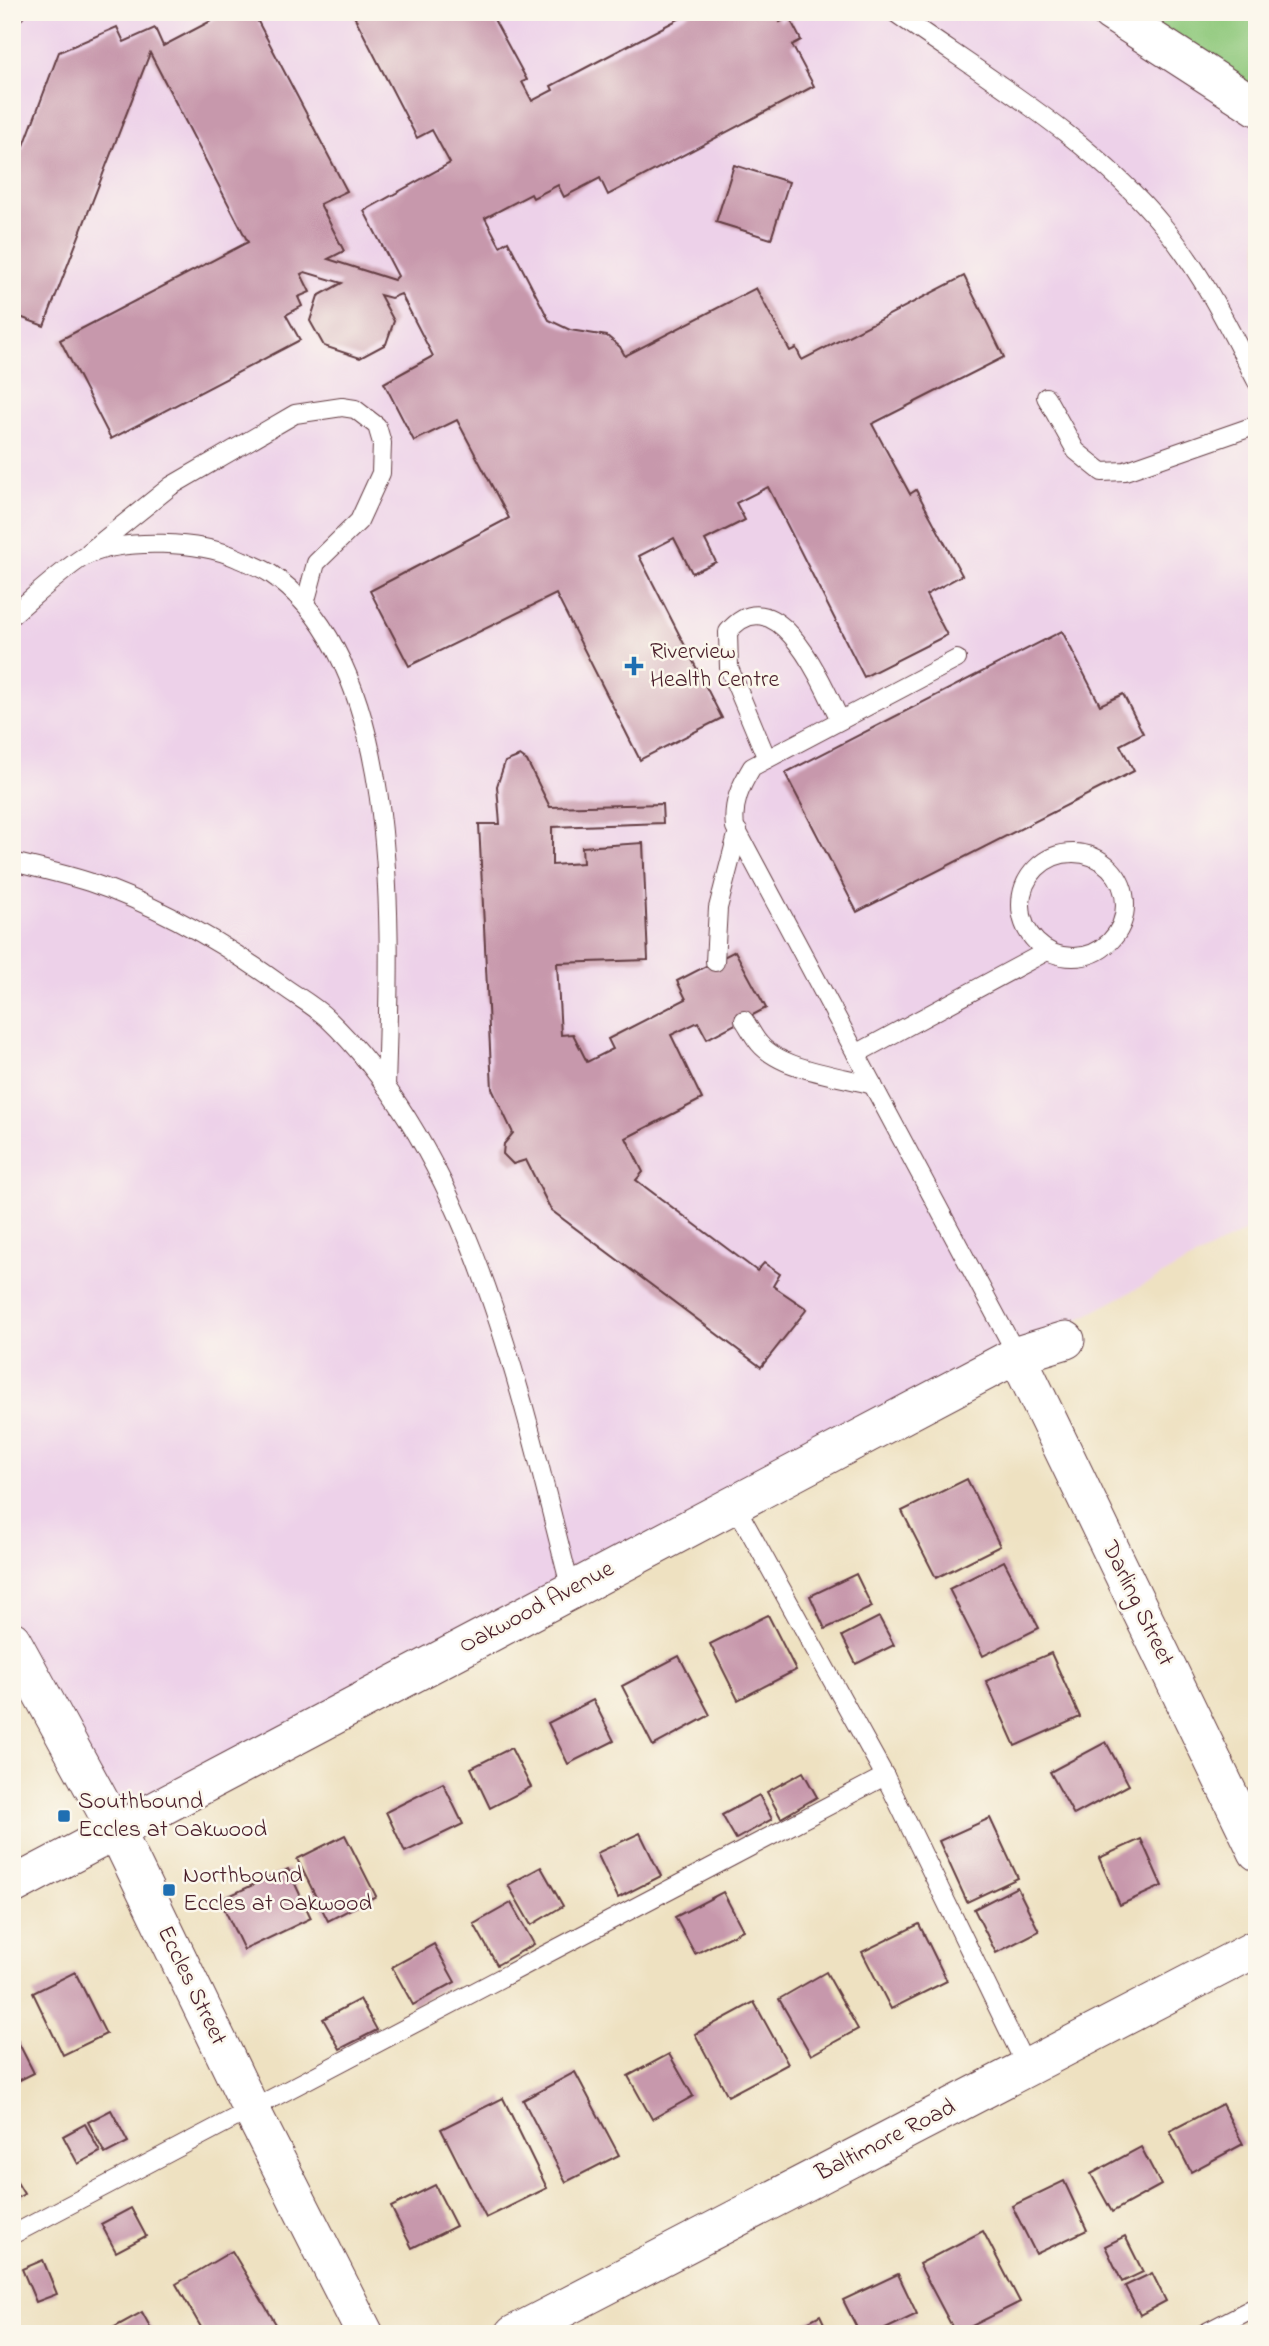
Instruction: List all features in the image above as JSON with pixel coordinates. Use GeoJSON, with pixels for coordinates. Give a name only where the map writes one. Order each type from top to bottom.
{"type":"FeatureCollection","features":[{"type":"Feature","properties":{"kind":"street"},"geometry":{"type":"LineString","coordinates":[[1110,12],[1257,107]]}},
{"type":"Feature","properties":{"kind":"street","name":"Oakwood Avenue"},"geometry":{"type":"LineString","coordinates":[[12,1886],[1017,1355],[1066,1340]]}},
{"type":"Feature","properties":{"kind":"street","name":"Darling Street"},"geometry":{"type":"LineString","coordinates":[[1017,1355],[1257,1852]]}},
{"type":"Feature","properties":{"kind":"street","name":"Eccles Street"},"geometry":{"type":"LineString","coordinates":[[12,1640],[116,1830],[251,2109],[365,2334]]}},
{"type":"Feature","properties":{"kind":"street","name":"Baltimore Road"},"geometry":{"type":"LineString","coordinates":[[514,2334],[1257,1948]]}},
{"type":"Feature","properties":{"kind":"lane"},"geometry":{"type":"LineString","coordinates":[[894,12],[1073,138],[1112,172],[1163,226],[1201,276],[1257,382]]}},
{"type":"Feature","properties":{"kind":"lane"},"geometry":{"type":"LineString","coordinates":[[1046,397],[1076,451],[1102,472],[1125,471],[1257,425]]}},
{"type":"Feature","properties":{"kind":"lane"},"geometry":{"type":"LineString","coordinates":[[12,615],[171,486],[295,414],[342,407],[355,409],[377,426],[382,443],[381,473],[359,521],[316,563],[304,604]]}},
{"type":"Feature","properties":{"kind":"lane"},"geometry":{"type":"LineString","coordinates":[[86,556],[136,544],[202,547],[226,553],[270,573],[304,604],[338,653],[369,740],[379,804],[388,923],[386,1087]]}},
{"type":"Feature","properties":{"kind":"lane"},"geometry":{"type":"LineString","coordinates":[[767,759],[729,668],[728,632],[737,622],[748,617],[762,617],[788,632],[805,653],[840,720]]}},
{"type":"Feature","properties":{"kind":"lane"},"geometry":{"type":"LineString","coordinates":[[957,659],[752,767],[742,784],[733,813],[738,831],[1017,1355]]}},
{"type":"Feature","properties":{"kind":"lane"},"geometry":{"type":"LineString","coordinates":[[715,962],[718,908],[738,831]]}},
{"type":"Feature","properties":{"kind":"lane"},"geometry":{"type":"LineString","coordinates":[[856,1054],[1047,951],[1063,957],[1088,956],[1110,943],[1125,913],[1124,890],[1112,869],[1100,860],[1073,853],[1057,855],[1037,867],[1028,880],[1022,894],[1021,913],[1029,933],[1047,951]]}},
{"type":"Feature","properties":{"kind":"lane"},"geometry":{"type":"LineString","coordinates":[[12,862],[90,882],[171,919],[248,961],[326,1018],[386,1087],[449,1193],[490,1295],[571,1590]]}},
{"type":"Feature","properties":{"kind":"lane"},"geometry":{"type":"LineString","coordinates":[[744,1020],[760,1045],[775,1056],[808,1069],[873,1085]]}},
{"type":"Feature","properties":{"kind":"lane"},"geometry":{"type":"LineString","coordinates":[[735,1505],[885,1776],[1027,2068]]}},
{"type":"Feature","properties":{"kind":"lane"},"geometry":{"type":"LineString","coordinates":[[12,2235],[885,1776]]}},
{"type":"Feature","properties":{"kind":"lane"},"geometry":{"type":"LineString","coordinates":[[1203,2334],[1257,2306]]}},
{"type":"Feature","properties":{"kind":"shaded area","name":"Riverview Health Centre"},"geometry":{"type":"Polygon","coordinates":[[[12,12],[1110,12],[1257,107],[1257,1225],[116,1830],[12,1640],[12,12]]]}},
{"type":"Feature","properties":{"kind":"green space"},"geometry":{"type":"Polygon","coordinates":[[[1110,12],[1257,12],[1257,107],[1110,12]]]}},
{"type":"Feature","properties":{"kind":"building"},"geometry":{"type":"Polygon","coordinates":[[[228,12],[253,12],[347,191],[320,204],[344,251],[328,259],[394,280],[398,276],[364,211],[450,163],[432,130],[417,138],[352,12],[490,12],[527,80],[522,82],[532,101],[553,90],[551,86],[692,12],[775,12],[780,22],[789,17],[801,40],[792,45],[814,86],[608,195],[600,178],[564,197],[558,185],[533,198],[531,194],[485,218],[500,246],[508,241],[549,320],[570,330],[607,336],[620,347],[625,356],[756,288],[790,351],[796,348],[802,360],[964,276],[1004,357],[872,424],[910,494],[916,490],[962,575],[926,595],[947,635],[864,677],[768,487],[736,503],[745,520],[705,540],[716,562],[692,573],[674,538],[639,556],[722,718],[640,760],[556,594],[409,666],[370,591],[509,518],[457,420],[414,441],[384,383],[433,356],[401,294],[391,298],[380,295],[394,321],[386,344],[360,358],[324,346],[310,321],[318,296],[342,283],[305,272],[301,274],[310,292],[298,297],[302,306],[286,315],[300,340],[111,439],[60,340],[248,242],[150,53],[44,326],[12,314],[12,178],[59,52],[117,27],[124,42],[155,28],[163,46],[228,12]]]}},
{"type":"Feature","properties":{"kind":"building"},"geometry":{"type":"Polygon","coordinates":[[[734,165],[789,182],[771,239],[716,222],[734,165]]]}},
{"type":"Feature","properties":{"kind":"building"},"geometry":{"type":"Polygon","coordinates":[[[1062,631],[1100,705],[1123,694],[1143,733],[1120,745],[1134,771],[857,912],[785,773],[1062,631]]]}},
{"type":"Feature","properties":{"kind":"building"},"geometry":{"type":"Polygon","coordinates":[[[520,756],[527,761],[550,807],[662,804],[663,823],[552,827],[552,865],[583,863],[582,847],[643,843],[648,960],[557,963],[561,1035],[573,1034],[587,1062],[613,1049],[608,1039],[686,999],[677,981],[735,951],[766,1008],[707,1039],[698,1022],[671,1035],[702,1099],[626,1138],[643,1172],[636,1180],[757,1271],[764,1263],[780,1274],[773,1286],[807,1309],[761,1367],[551,1210],[526,1160],[513,1164],[503,1154],[504,1144],[513,1133],[492,1089],[479,824],[500,824],[497,786],[505,762],[520,756]]]}},
{"type":"Feature","properties":{"kind":"building"},"geometry":{"type":"Polygon","coordinates":[[[967,1479],[1000,1546],[936,1578],[902,1511],[967,1479]]]}},
{"type":"Feature","properties":{"kind":"building"},"geometry":{"type":"Polygon","coordinates":[[[1004,1561],[1039,1628],[983,1656],[949,1589],[1004,1561]]]}},
{"type":"Feature","properties":{"kind":"building"},"geometry":{"type":"Polygon","coordinates":[[[856,1574],[872,1607],[825,1629],[810,1596],[856,1574]]]}},
{"type":"Feature","properties":{"kind":"building"},"geometry":{"type":"Polygon","coordinates":[[[768,1615],[796,1670],[738,1700],[710,1644],[768,1615]]]}},
{"type":"Feature","properties":{"kind":"building"},"geometry":{"type":"Polygon","coordinates":[[[879,1617],[894,1645],[856,1664],[842,1636],[879,1617]]]}},
{"type":"Feature","properties":{"kind":"building"},"geometry":{"type":"Polygon","coordinates":[[[1051,1653],[1080,1717],[1015,1746],[986,1681],[1051,1653]]]}},
{"type":"Feature","properties":{"kind":"building"},"geometry":{"type":"Polygon","coordinates":[[[679,1656],[710,1715],[653,1746],[622,1686],[679,1656]]]}},
{"type":"Feature","properties":{"kind":"building"},"geometry":{"type":"Polygon","coordinates":[[[593,1700],[614,1741],[568,1764],[548,1723],[593,1700]]]}},
{"type":"Feature","properties":{"kind":"building"},"geometry":{"type":"Polygon","coordinates":[[[1106,1742],[1129,1785],[1074,1815],[1050,1772],[1106,1742]]]}},
{"type":"Feature","properties":{"kind":"building"},"geometry":{"type":"Polygon","coordinates":[[[511,1748],[531,1787],[490,1808],[471,1768],[511,1748]]]}},
{"type":"Feature","properties":{"kind":"building"},"geometry":{"type":"Polygon","coordinates":[[[803,1772],[817,1797],[781,1818],[767,1792],[803,1772]]]}},
{"type":"Feature","properties":{"kind":"building"},"geometry":{"type":"Polygon","coordinates":[[[443,1783],[463,1824],[405,1852],[386,1812],[443,1783]]]}},
{"type":"Feature","properties":{"kind":"building"},"geometry":{"type":"Polygon","coordinates":[[[759,1795],[772,1819],[736,1839],[722,1815],[759,1795]]]}},
{"type":"Feature","properties":{"kind":"building"},"geometry":{"type":"Polygon","coordinates":[[[990,1818],[1018,1878],[967,1902],[939,1841],[990,1818]]]}},
{"type":"Feature","properties":{"kind":"building"},"geometry":{"type":"Polygon","coordinates":[[[640,1833],[661,1876],[618,1898],[597,1853],[640,1833]]]}},
{"type":"Feature","properties":{"kind":"building"},"geometry":{"type":"Polygon","coordinates":[[[345,1835],[376,1896],[328,1921],[297,1859],[345,1835]]]}},
{"type":"Feature","properties":{"kind":"building"},"geometry":{"type":"Polygon","coordinates":[[[1141,1839],[1162,1886],[1120,1905],[1099,1858],[1141,1839]]]}},
{"type":"Feature","properties":{"kind":"building"},"geometry":{"type":"Polygon","coordinates":[[[541,1867],[563,1906],[531,1925],[508,1885],[541,1867]]]}},
{"type":"Feature","properties":{"kind":"building"},"geometry":{"type":"Polygon","coordinates":[[[288,1869],[311,1918],[244,1950],[220,1900],[288,1869]]]}},
{"type":"Feature","properties":{"kind":"building"},"geometry":{"type":"Polygon","coordinates":[[[1017,1887],[1039,1931],[996,1953],[974,1909],[1017,1887]]]}},
{"type":"Feature","properties":{"kind":"building"},"geometry":{"type":"Polygon","coordinates":[[[723,1892],[743,1930],[695,1954],[675,1917],[723,1892]]]}},
{"type":"Feature","properties":{"kind":"building"},"geometry":{"type":"Polygon","coordinates":[[[511,1903],[534,1944],[497,1965],[474,1924],[511,1903]]]}},
{"type":"Feature","properties":{"kind":"building"},"geometry":{"type":"Polygon","coordinates":[[[919,1924],[947,1981],[891,2009],[862,1952],[919,1924]]]}},
{"type":"Feature","properties":{"kind":"building"},"geometry":{"type":"Polygon","coordinates":[[[434,1944],[455,1982],[413,2005],[392,1967],[434,1944]]]}},
{"type":"Feature","properties":{"kind":"building"},"geometry":{"type":"Polygon","coordinates":[[[75,1972],[106,2034],[63,2055],[33,1993],[75,1972]]]}},
{"type":"Feature","properties":{"kind":"building"},"geometry":{"type":"Polygon","coordinates":[[[826,1972],[858,2029],[811,2055],[779,1999],[826,1972]]]}},
{"type":"Feature","properties":{"kind":"building"},"geometry":{"type":"Polygon","coordinates":[[[360,1999],[377,2030],[340,2049],[323,2019],[360,1999]]]}},
{"type":"Feature","properties":{"kind":"building"},"geometry":{"type":"Polygon","coordinates":[[[754,2002],[788,2064],[728,2096],[695,2034],[754,2002]]]}},
{"type":"Feature","properties":{"kind":"building"},"geometry":{"type":"Polygon","coordinates":[[[12,2030],[34,2073],[12,2084],[12,2030]]]}},
{"type":"Feature","properties":{"kind":"building"},"geometry":{"type":"Polygon","coordinates":[[[669,2054],[693,2096],[652,2119],[628,2076],[669,2054]]]}},
{"type":"Feature","properties":{"kind":"building"},"geometry":{"type":"Polygon","coordinates":[[[575,2072],[619,2155],[566,2182],[523,2100],[575,2072]]]}},
{"type":"Feature","properties":{"kind":"building"},"geometry":{"type":"Polygon","coordinates":[[[503,2098],[547,2188],[486,2218],[441,2129],[503,2098]]]}},
{"type":"Feature","properties":{"kind":"building"},"geometry":{"type":"Polygon","coordinates":[[[1222,2104],[1243,2144],[1191,2172],[1170,2131],[1222,2104]]]}},
{"type":"Feature","properties":{"kind":"building"},"geometry":{"type":"Polygon","coordinates":[[[111,2110],[128,2142],[105,2154],[88,2122],[111,2110]]]}},
{"type":"Feature","properties":{"kind":"building"},"geometry":{"type":"Polygon","coordinates":[[[85,2124],[100,2152],[78,2164],[63,2136],[85,2124]]]}},
{"type":"Feature","properties":{"kind":"building"},"geometry":{"type":"Polygon","coordinates":[[[1141,2147],[1161,2185],[1112,2212],[1091,2174],[1141,2147]]]}},
{"type":"Feature","properties":{"kind":"building"},"geometry":{"type":"Polygon","coordinates":[[[12,2174],[24,2194],[12,2201],[12,2174]]]}},
{"type":"Feature","properties":{"kind":"building"},"geometry":{"type":"Polygon","coordinates":[[[1064,2181],[1087,2230],[1036,2254],[1012,2206],[1064,2181]]]}},
{"type":"Feature","properties":{"kind":"building"},"geometry":{"type":"Polygon","coordinates":[[[435,2185],[456,2226],[412,2248],[391,2207],[435,2185]]]}},
{"type":"Feature","properties":{"kind":"building"},"geometry":{"type":"Polygon","coordinates":[[[131,2208],[146,2236],[116,2252],[101,2224],[131,2208]]]}},
{"type":"Feature","properties":{"kind":"building"},"geometry":{"type":"Polygon","coordinates":[[[983,2231],[1020,2302],[956,2334],[919,2264],[983,2231]]]}},
{"type":"Feature","properties":{"kind":"building"},"geometry":{"type":"Polygon","coordinates":[[[1125,2236],[1143,2272],[1122,2282],[1105,2246],[1125,2236]]]}},
{"type":"Feature","properties":{"kind":"building"},"geometry":{"type":"Polygon","coordinates":[[[232,2251],[282,2334],[205,2334],[176,2284],[232,2251]]]}},
{"type":"Feature","properties":{"kind":"building"},"geometry":{"type":"Polygon","coordinates":[[[43,2260],[57,2294],[36,2302],[22,2269],[43,2260]]]}},
{"type":"Feature","properties":{"kind":"building"},"geometry":{"type":"Polygon","coordinates":[[[1152,2273],[1166,2301],[1140,2315],[1125,2286],[1152,2273]]]}},
{"type":"Feature","properties":{"kind":"building"},"geometry":{"type":"Polygon","coordinates":[[[898,2274],[917,2314],[875,2334],[860,2334],[843,2300],[898,2274]]]}},
{"type":"Feature","properties":{"kind":"building"},"geometry":{"type":"Polygon","coordinates":[[[142,2312],[154,2334],[102,2334],[142,2312]]]}},
{"type":"Feature","properties":{"kind":"building"},"geometry":{"type":"Polygon","coordinates":[[[820,2315],[829,2334],[784,2334],[820,2315]]]}},
{"type":"Feature","properties":{"kind":"place","name":"Riverview Health Centre"},"geometry":{"type":"Point","coordinates":[634,666]}},
{"type":"Feature","properties":{"kind":"place","name":"Southbound Eccles at Oakwood"},"geometry":{"type":"Point","coordinates":[64,1816]}},
{"type":"Feature","properties":{"kind":"place","name":"Northbound Eccles at Oakwood"},"geometry":{"type":"Point","coordinates":[169,1890]}}]}
